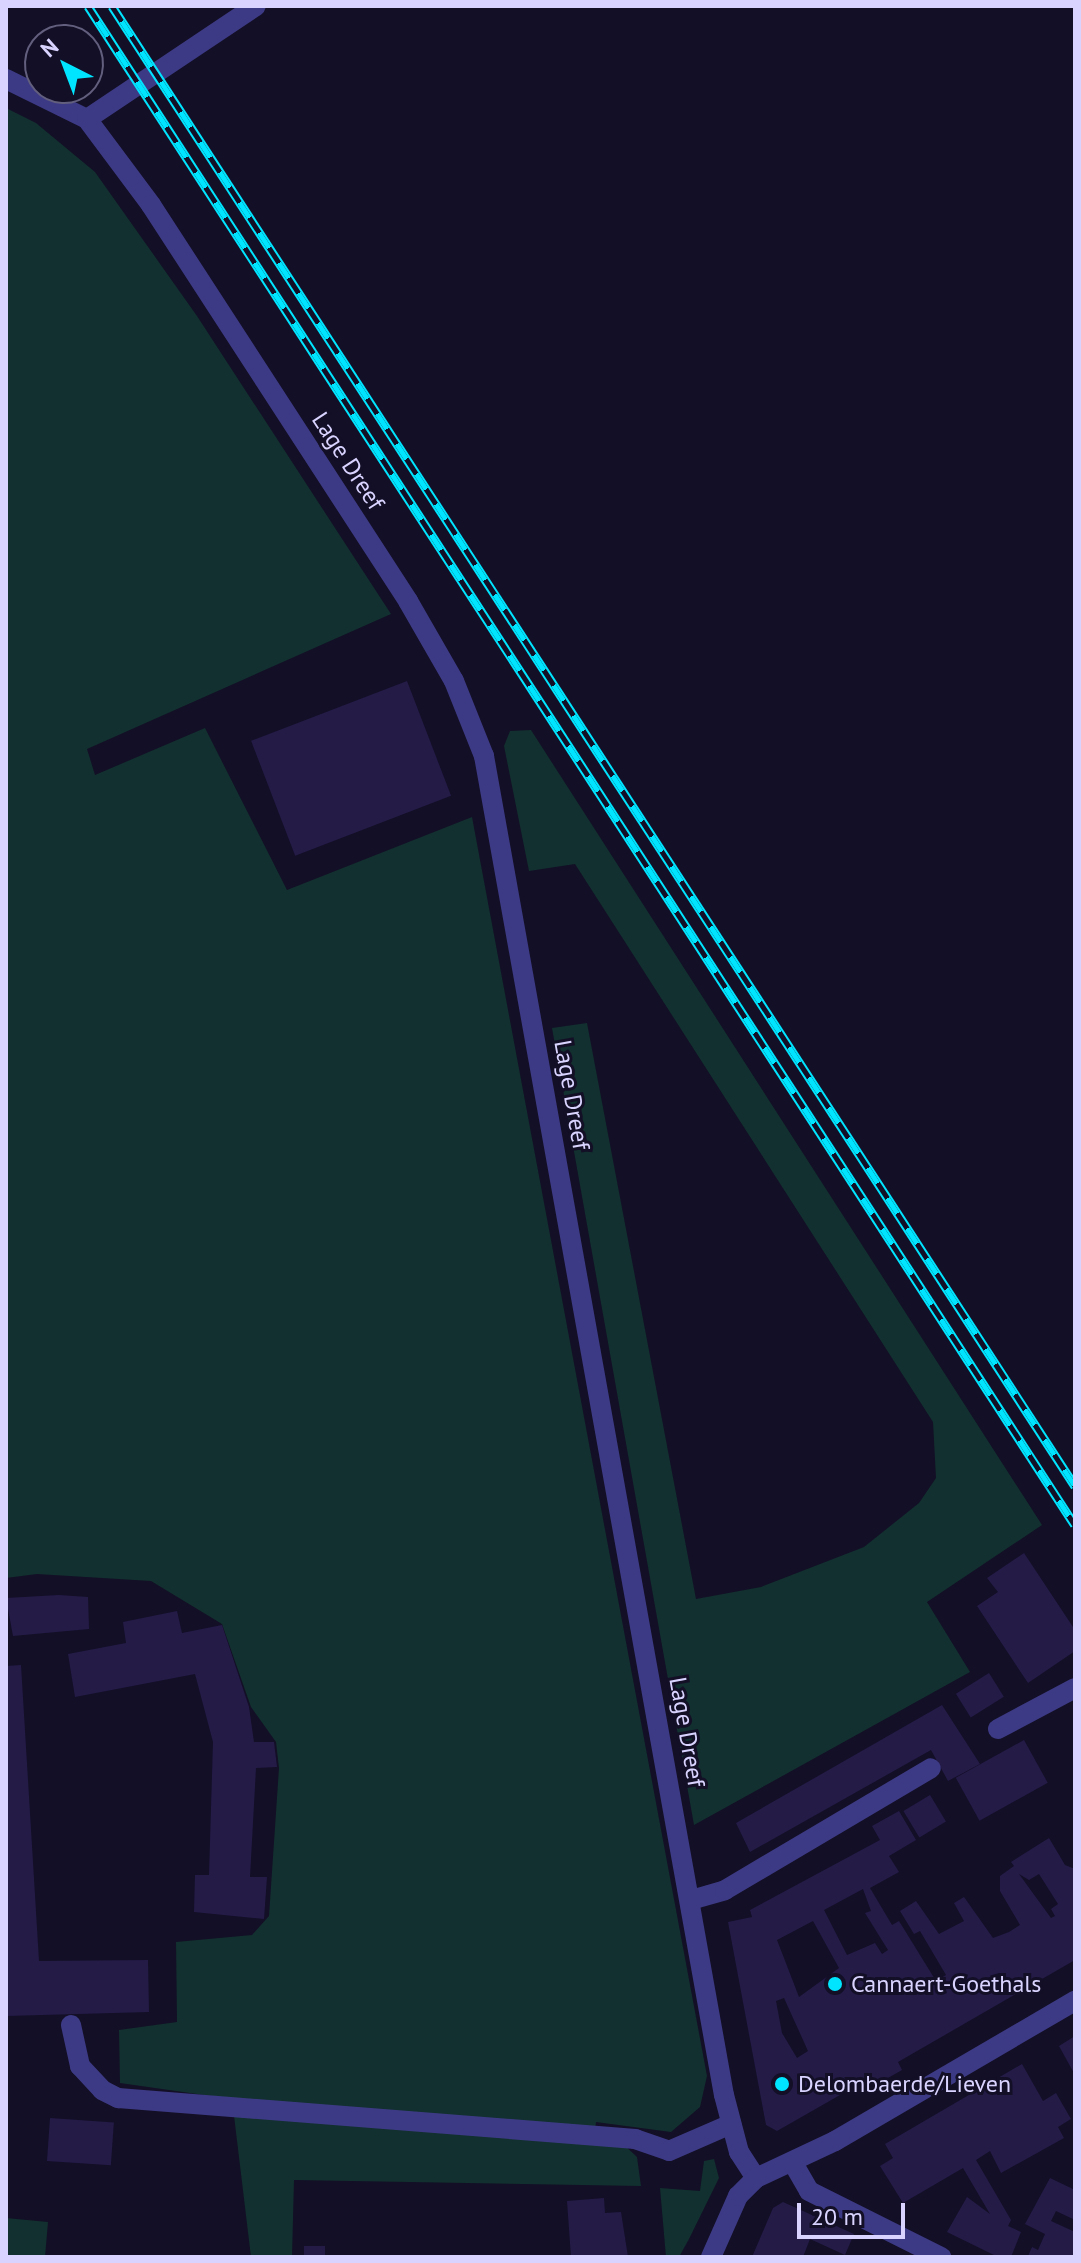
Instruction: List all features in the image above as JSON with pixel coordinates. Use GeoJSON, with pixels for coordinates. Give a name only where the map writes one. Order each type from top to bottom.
{"type":"FeatureCollection","features":[{"type":"Feature","properties":{"kind":"street"},"geometry":{"type":"LineString","coordinates":[[6,79],[87,119],[256,6]]}},
{"type":"Feature","properties":{"kind":"street","name":"Lage Dreef"},"geometry":{"type":"LineString","coordinates":[[87,119],[151,205],[408,601],[454,681],[484,756],[731,2124],[739,2152],[756,2178]]}},
{"type":"Feature","properties":{"kind":"street"},"geometry":{"type":"LineString","coordinates":[[998,1729],[1075,1688]]}},
{"type":"Feature","properties":{"kind":"street"},"geometry":{"type":"LineString","coordinates":[[691,1900],[725,1890],[931,1768]]}},
{"type":"Feature","properties":{"kind":"street"},"geometry":{"type":"LineString","coordinates":[[711,2257],[738,2196],[756,2178],[793,2163],[1075,2001]]}},
{"type":"Feature","properties":{"kind":"street"},"geometry":{"type":"LineString","coordinates":[[71,2025],[80,2066],[102,2090],[118,2098],[635,2139],[669,2151],[731,2124]]}},
{"type":"Feature","properties":{"kind":"street"},"geometry":{"type":"LineString","coordinates":[[793,2163],[809,2191],[941,2257]]}},
{"type":"Feature","properties":{"kind":"green space"},"geometry":{"type":"Polygon","coordinates":[[[6,108],[36,123],[95,172],[197,316],[391,614],[87,749],[95,775],[205,728],[287,890],[472,817],[707,2076],[700,2107],[671,2132],[596,2122],[595,2130],[621,2142],[637,2157],[641,2186],[294,2180],[292,2257],[251,2257],[232,2099],[120,2083],[119,2030],[177,2022],[176,1942],[252,1935],[269,1916],[279,1768],[276,1742],[251,1707],[222,1624],[151,1581],[37,1574],[6,1578],[6,108]]]}},
{"type":"Feature","properties":{"kind":"green space"},"geometry":{"type":"Polygon","coordinates":[[[531,730],[1042,1525],[927,1602],[970,1672],[694,1825],[552,1028],[587,1023],[696,1599],[761,1587],[864,1547],[919,1503],[936,1478],[933,1422],[575,864],[529,871],[504,746],[510,731],[531,730]]]}},
{"type":"Feature","properties":{"kind":"green space"},"geometry":{"type":"Polygon","coordinates":[[[714,2159],[719,2178],[679,2257],[666,2257],[660,2188],[700,2191],[704,2161],[714,2159]]]}},
{"type":"Feature","properties":{"kind":"green space"},"geometry":{"type":"Polygon","coordinates":[[[6,2218],[48,2222],[45,2257],[6,2257],[6,2218]]]}},
{"type":"Feature","properties":{"kind":"building"},"geometry":{"type":"Polygon","coordinates":[[[407,681],[451,796],[295,856],[251,741],[407,681]]]}},
{"type":"Feature","properties":{"kind":"building"},"geometry":{"type":"Polygon","coordinates":[[[1024,1553],[1075,1630],[1075,1651],[1028,1683],[977,1606],[998,1592],[987,1578],[1024,1553]]]}},
{"type":"Feature","properties":{"kind":"building"},"geometry":{"type":"Polygon","coordinates":[[[88,1597],[89,1629],[13,1636],[6,1598],[88,1597]]]}},
{"type":"Feature","properties":{"kind":"building"},"geometry":{"type":"Polygon","coordinates":[[[177,1611],[182,1633],[222,1625],[249,1707],[254,1742],[274,1742],[277,1767],[256,1768],[250,1877],[267,1877],[264,1919],[194,1912],[195,1875],[209,1875],[213,1742],[195,1674],[75,1697],[68,1654],[126,1643],[123,1622],[177,1611]]]}},
{"type":"Feature","properties":{"kind":"building"},"geometry":{"type":"Polygon","coordinates":[[[21,1665],[39,1961],[148,1960],[149,2012],[6,2016],[6,1666],[21,1665]]]}},
{"type":"Feature","properties":{"kind":"building"},"geometry":{"type":"Polygon","coordinates":[[[989,1673],[1004,1697],[971,1717],[956,1694],[989,1673]]]}},
{"type":"Feature","properties":{"kind":"building"},"geometry":{"type":"Polygon","coordinates":[[[942,1705],[980,1764],[948,1781],[931,1750],[750,1852],[736,1823],[942,1705]]]}},
{"type":"Feature","properties":{"kind":"building"},"geometry":{"type":"Polygon","coordinates":[[[1024,1740],[1048,1783],[980,1821],[956,1778],[1024,1740]]]}},
{"type":"Feature","properties":{"kind":"building"},"geometry":{"type":"Polygon","coordinates":[[[930,1795],[946,1822],[919,1838],[903,1811],[930,1795]]]}},
{"type":"Feature","properties":{"kind":"building"},"geometry":{"type":"Polygon","coordinates":[[[899,1811],[916,1840],[889,1856],[899,1872],[870,1888],[892,1925],[899,1921],[936,1981],[946,1975],[920,1931],[914,1934],[900,1911],[916,1901],[939,1934],[964,1921],[954,1903],[964,1897],[993,1938],[1009,1932],[1020,1925],[1000,1891],[1000,1876],[1014,1866],[1011,1862],[1049,1838],[1065,1865],[1075,1869],[1075,1960],[898,2062],[902,2070],[872,2087],[868,2079],[777,2131],[766,2125],[728,1922],[752,1917],[750,1910],[880,1840],[872,1826],[899,1811]],[[1019,1874],[1051,1918],[1055,1916],[1051,1909],[1058,1904],[1039,1874],[1029,1880],[1019,1874]],[[863,1889],[824,1910],[847,1955],[875,1943],[882,1954],[888,1950],[865,1913],[871,1911],[863,1889]],[[813,1921],[777,1940],[799,1997],[839,1968],[813,1921]],[[784,1998],[776,2001],[782,2033],[797,2058],[808,2051],[784,1998]]]}},
{"type":"Feature","properties":{"kind":"building"},"geometry":{"type":"Polygon","coordinates":[[[1075,2036],[1075,2075],[1059,2046],[1075,2036]]]}},
{"type":"Feature","properties":{"kind":"building"},"geometry":{"type":"Polygon","coordinates":[[[1022,2064],[1043,2101],[1056,2093],[1071,2119],[1058,2127],[1064,2138],[1001,2173],[990,2151],[976,2160],[1011,2220],[1008,2226],[1021,2232],[1011,2257],[998,2257],[947,2232],[967,2197],[990,2214],[963,2168],[903,2203],[880,2166],[893,2158],[885,2144],[1022,2064]]]}},
{"type":"Feature","properties":{"kind":"building"},"geometry":{"type":"Polygon","coordinates":[[[50,2118],[114,2122],[111,2165],[47,2161],[50,2118]]]}},
{"type":"Feature","properties":{"kind":"building"},"geometry":{"type":"Polygon","coordinates":[[[1050,2178],[1075,2190],[1075,2220],[1056,2211],[1051,2221],[1075,2232],[1075,2257],[1028,2256],[1032,2247],[1038,2250],[1045,2234],[1025,2224],[1050,2178]]]}},
{"type":"Feature","properties":{"kind":"building"},"geometry":{"type":"Polygon","coordinates":[[[604,2198],[605,2213],[621,2212],[628,2257],[571,2257],[567,2201],[604,2198]]]}},
{"type":"Feature","properties":{"kind":"building"},"geometry":{"type":"Polygon","coordinates":[[[783,2202],[854,2234],[845,2255],[810,2239],[803,2257],[752,2257],[773,2208],[783,2202]]]}},
{"type":"Feature","properties":{"kind":"building"},"geometry":{"type":"Polygon","coordinates":[[[304,2246],[325,2246],[325,2257],[304,2257],[304,2246]]]}},
{"type":"Feature","properties":{"kind":"railway"},"geometry":{"type":"LineString","coordinates":[[88,6],[1075,1525]]}},
{"type":"Feature","properties":{"kind":"railway"},"geometry":{"type":"LineString","coordinates":[[112,6],[1075,1486]]}},
{"type":"Feature","properties":{"kind":"place","name":"Cannaert-Goethals"},"geometry":{"type":"Point","coordinates":[835,1984]}},
{"type":"Feature","properties":{"kind":"place","name":"Delombaerde/Lieven"},"geometry":{"type":"Point","coordinates":[782,2084]}}]}
